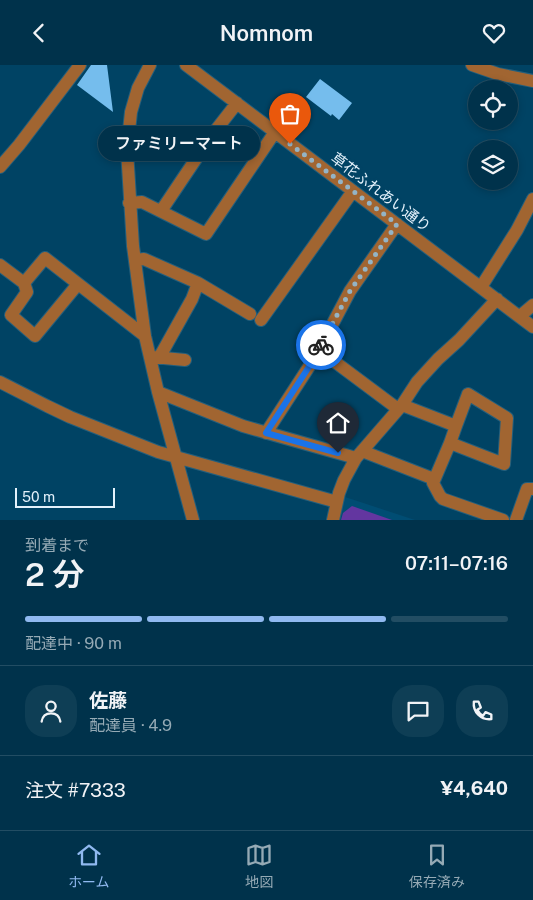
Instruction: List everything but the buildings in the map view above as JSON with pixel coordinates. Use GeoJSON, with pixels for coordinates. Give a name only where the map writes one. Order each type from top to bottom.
{"type":"FeatureCollection","features":[{"type":"Feature","properties":{"kind":"street"},"geometry":{"type":"LineString","coordinates":[[0,167],[80,65]]}},
{"type":"Feature","properties":{"kind":"street"},"geometry":{"type":"LineString","coordinates":[[150,65],[138,88],[131,112],[127,150],[129,203],[145,337],[154,357],[158,392],[193,520]]}},
{"type":"Feature","properties":{"kind":"street","name":"草花ふれあい通り"},"geometry":{"type":"LineString","coordinates":[[186,65],[533,327]]}},
{"type":"Feature","properties":{"kind":"street"},"geometry":{"type":"LineString","coordinates":[[472,65],[500,70],[533,81]]}},
{"type":"Feature","properties":{"kind":"street"},"geometry":{"type":"LineString","coordinates":[[161,211],[236,103]]}},
{"type":"Feature","properties":{"kind":"street"},"geometry":{"type":"LineString","coordinates":[[129,203],[142,202],[206,234],[275,132]]}},
{"type":"Feature","properties":{"kind":"street"},"geometry":{"type":"LineString","coordinates":[[135,260],[144,259],[198,283],[256,317],[352,191]]}},
{"type":"Feature","properties":{"kind":"street"},"geometry":{"type":"LineString","coordinates":[[481,287],[517,230],[533,199]]}},
{"type":"Feature","properties":{"kind":"street"},"geometry":{"type":"LineString","coordinates":[[266,433],[314,359],[350,291],[397,224]]}},
{"type":"Feature","properties":{"kind":"street"},"geometry":{"type":"LineString","coordinates":[[24,283],[45,258],[145,337]]}},
{"type":"Feature","properties":{"kind":"street"},"geometry":{"type":"LineString","coordinates":[[0,265],[24,283],[27,292],[11,315],[35,336],[78,284]]}},
{"type":"Feature","properties":{"kind":"street"},"geometry":{"type":"LineString","coordinates":[[154,357],[192,299],[198,283]]}},
{"type":"Feature","properties":{"kind":"street"},"geometry":{"type":"LineString","coordinates":[[333,520],[344,480],[359,454],[400,407],[417,382],[497,299]]}},
{"type":"Feature","properties":{"kind":"street"},"geometry":{"type":"LineString","coordinates":[[520,316],[533,305]]}},
{"type":"Feature","properties":{"kind":"street"},"geometry":{"type":"LineString","coordinates":[[319,350],[400,407],[456,426]]}},
{"type":"Feature","properties":{"kind":"street"},"geometry":{"type":"LineString","coordinates":[[154,357],[185,360]]}},
{"type":"Feature","properties":{"kind":"street"},"geometry":{"type":"LineString","coordinates":[[0,382],[70,417],[158,452],[337,502]]}},
{"type":"Feature","properties":{"kind":"street"},"geometry":{"type":"LineString","coordinates":[[158,392],[243,426],[359,454],[434,479]]}},
{"type":"Feature","properties":{"kind":"street"},"geometry":{"type":"LineString","coordinates":[[450,443],[504,464],[507,418],[468,395],[433,483],[443,499],[503,520]]}},
{"type":"Feature","properties":{"kind":"street"},"geometry":{"type":"LineString","coordinates":[[516,520],[527,489],[533,489]]}},
{"type":"Feature","properties":{"kind":"shaded area"},"geometry":{"type":"Polygon","coordinates":[[[342,496],[415,520],[337,520],[342,496]]]}},
{"type":"Feature","properties":{"kind":"shaded area"},"geometry":{"type":"Polygon","coordinates":[[[352,506],[392,520],[341,520],[343,513],[352,506]]]}},
{"type":"Feature","properties":{"kind":"way so far"},"geometry":{"type":"LineString","coordinates":[[290,144],[397,224],[350,291],[321,345]]}},
{"type":"Feature","properties":{"kind":"place","name":"ファミリーマート"},"geometry":{"type":"Point","coordinates":[290,144]}},
{"type":"Feature","properties":{"kind":"route"},"geometry":{"type":"LineString","coordinates":[[321,345],[266,433],[338,453]]}}]}
